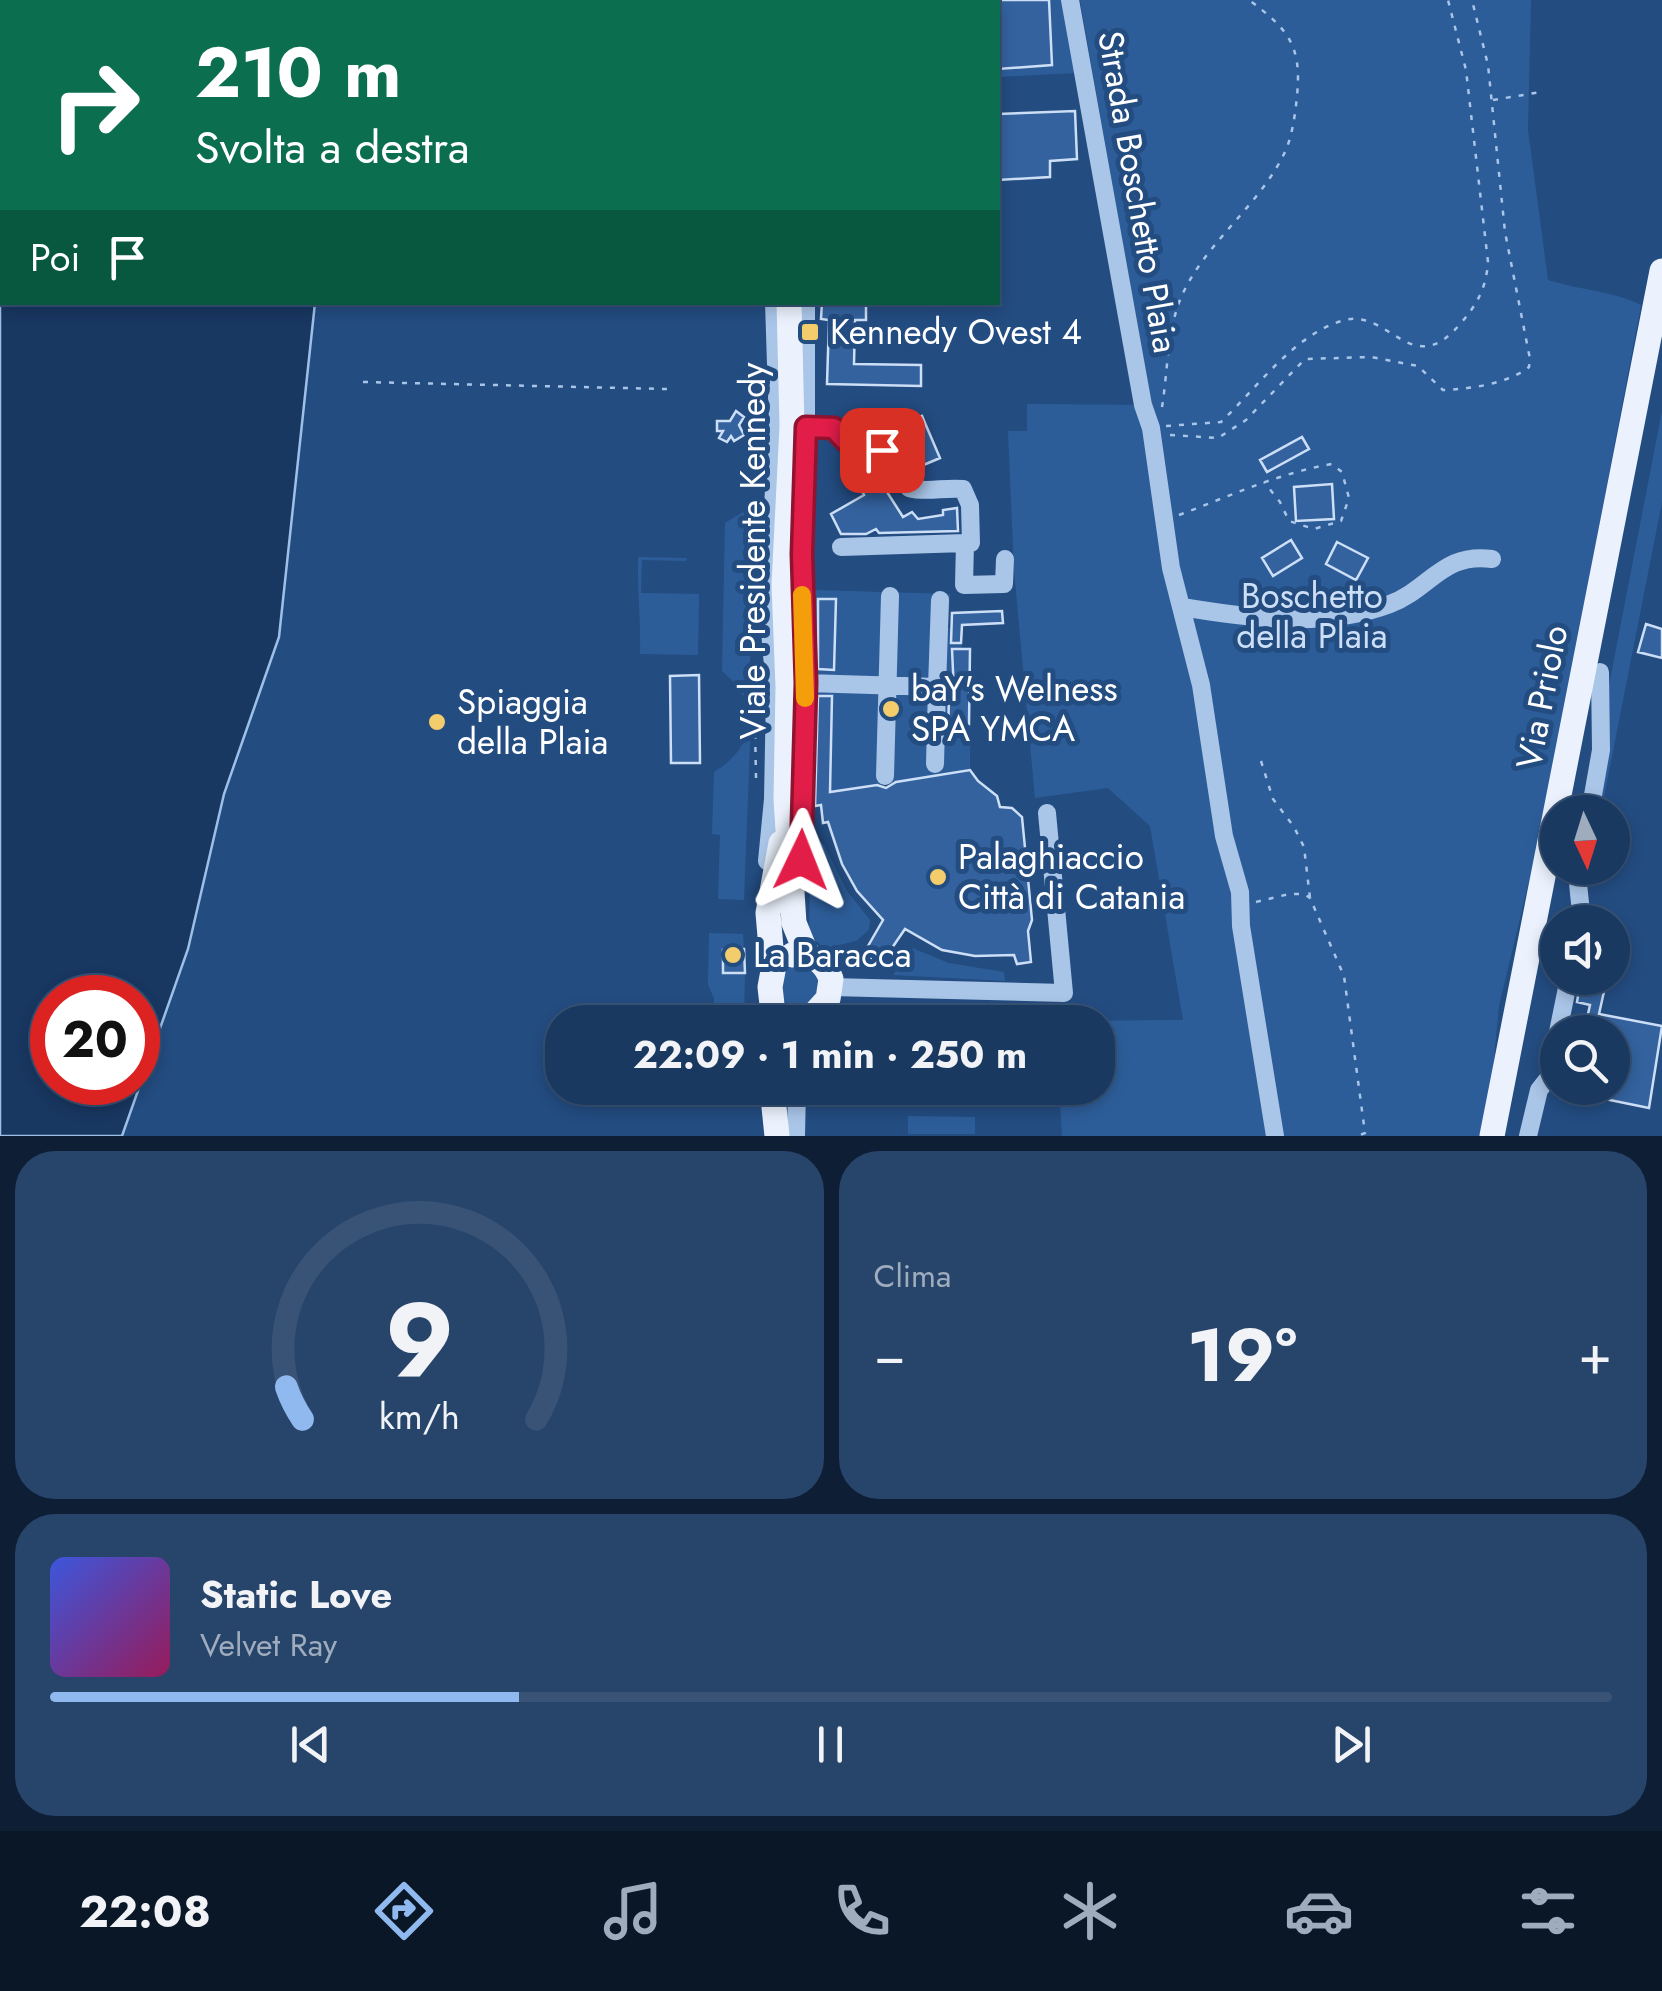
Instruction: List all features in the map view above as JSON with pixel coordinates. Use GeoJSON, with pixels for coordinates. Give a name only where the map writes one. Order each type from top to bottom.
{"type":"FeatureCollection","features":[{"type":"Feature","properties":{"kind":"main road","name":"Via Priolo"},"geometry":{"type":"LineString","coordinates":[[1492,1136],[1662,271]]}},
{"type":"Feature","properties":{"kind":"main road","name":"Viale Presidente Kennedy"},"geometry":{"type":"LineString","coordinates":[[786,799],[788,688],[784,585],[792,444],[788,305]]}},
{"type":"Feature","properties":{"kind":"main road","name":"Via Priolo"},"geometry":{"type":"LineString","coordinates":[[1575,795],[1662,352]]}},
{"type":"Feature","properties":{"kind":"main road"},"geometry":{"type":"LineString","coordinates":[[773,1005],[768,912],[786,799]]}},
{"type":"Feature","properties":{"kind":"main road"},"geometry":{"type":"LineString","coordinates":[[786,799],[794,923],[807,955],[826,968],[831,987],[822,1005]]}},
{"type":"Feature","properties":{"kind":"main road"},"geometry":{"type":"LineString","coordinates":[[1510,1136],[1559,885]]}},
{"type":"Feature","properties":{"kind":"main road"},"geometry":{"type":"LineString","coordinates":[[777,1005],[772,983],[787,957],[807,955]]}},
{"type":"Feature","properties":{"kind":"main road"},"geometry":{"type":"LineString","coordinates":[[775,1105],[780,1136]]}},
{"type":"Feature","properties":{"kind":"main road"},"geometry":{"type":"LineString","coordinates":[[780,1136],[783,1105]]}},
{"type":"Feature","properties":{"kind":"street","name":"Strada Boschetto Plaia"},"geometry":{"type":"LineString","coordinates":[[1070,0],[1151,428],[1171,568],[1201,685],[1275,1136]]}},
{"type":"Feature","properties":{"kind":"street"},"geometry":{"type":"LineString","coordinates":[[768,912],[775,690],[769,619],[770,553],[778,427],[774,305]]}},
{"type":"Feature","properties":{"kind":"street"},"geometry":{"type":"LineString","coordinates":[[794,923],[801,860],[806,683],[802,554],[806,305]]}},
{"type":"Feature","properties":{"kind":"street"},"geometry":{"type":"LineString","coordinates":[[806,427],[834,428],[850,447],[868,453],[882,450],[909,488],[924,492],[964,488],[970,505],[972,543],[841,548]]}},
{"type":"Feature","properties":{"kind":"street"},"geometry":{"type":"LineString","coordinates":[[965,543],[964,585],[1004,584],[1005,559]]}},
{"type":"Feature","properties":{"kind":"street"},"geometry":{"type":"LineString","coordinates":[[1182,607],[1246,618],[1351,614],[1399,600],[1454,561],[1492,558]]}},
{"type":"Feature","properties":{"kind":"street"},"geometry":{"type":"LineString","coordinates":[[885,776],[890,596]]}},
{"type":"Feature","properties":{"kind":"street"},"geometry":{"type":"LineString","coordinates":[[935,764],[940,600]]}},
{"type":"Feature","properties":{"kind":"street"},"geometry":{"type":"LineString","coordinates":[[1593,795],[1602,750],[1600,672]]}},
{"type":"Feature","properties":{"kind":"street"},"geometry":{"type":"LineString","coordinates":[[806,683],[938,686]]}},
{"type":"Feature","properties":{"kind":"street"},"geometry":{"type":"LineString","coordinates":[[831,987],[1064,993],[1047,812]]}},
{"type":"Feature","properties":{"kind":"street"},"geometry":{"type":"LineString","coordinates":[[1528,1136],[1540,1089]]}},
{"type":"Feature","properties":{"kind":"street"},"geometry":{"type":"LineString","coordinates":[[763,1105],[764,1136]]}},
{"type":"Feature","properties":{"kind":"street"},"geometry":{"type":"LineString","coordinates":[[796,1105],[796,1136]]}},
{"type":"Feature","properties":{"kind":"path"},"geometry":{"type":"LineString","coordinates":[[1162,409],[1176,311],[1184,292],[1208,249],[1284,155],[1292,125],[1298,70],[1290,39],[1284,27],[1249,0]]}},
{"type":"Feature","properties":{"kind":"path"},"geometry":{"type":"LineString","coordinates":[[1448,0],[1466,70],[1488,262],[1486,285],[1478,304],[1452,334],[1429,348],[1400,339],[1370,322],[1349,319],[1324,328],[1297,348],[1221,422],[1161,426],[1162,435],[1218,438],[1246,420],[1305,360],[1371,356],[1418,366],[1443,390],[1486,385],[1524,372],[1530,359],[1512,280],[1488,65],[1472,0]]}},
{"type":"Feature","properties":{"kind":"path"},"geometry":{"type":"LineString","coordinates":[[1492,100],[1541,92]]}},
{"type":"Feature","properties":{"kind":"path"},"geometry":{"type":"LineString","coordinates":[[363,382],[667,389]]}},
{"type":"Feature","properties":{"kind":"path"},"geometry":{"type":"LineString","coordinates":[[1164,522],[1264,482],[1332,464],[1342,472],[1349,498],[1341,520],[1314,529],[1288,521],[1280,502],[1264,482]]}},
{"type":"Feature","properties":{"kind":"path"},"geometry":{"type":"LineString","coordinates":[[1262,762],[1272,799],[1304,847],[1310,898],[1344,976],[1365,1133],[1358,1136]]}},
{"type":"Feature","properties":{"kind":"path"},"geometry":{"type":"LineString","coordinates":[[1240,906],[1289,894],[1310,898]]}},
{"type":"Feature","properties":{"kind":"green space"},"geometry":{"type":"Polygon","coordinates":[[[1049,0],[1063,0],[1076,73],[1000,77],[1000,70],[1052,65],[1049,0]]]}},
{"type":"Feature","properties":{"kind":"green space","name":"Boschetto della Plaia"},"geometry":{"type":"Polygon","coordinates":[[[1080,0],[1531,0],[1528,130],[1548,280],[1641,305],[1548,795],[1540,795],[1540,835],[1499,1006],[1482,1136],[1062,1136],[1060,1105],[1115,1105],[1115,1021],[1183,1020],[1150,826],[1108,788],[1035,798],[1014,570],[1008,431],[1027,431],[1027,404],[1151,405],[1080,0]]]}},
{"type":"Feature","properties":{"kind":"green space"},"geometry":{"type":"Polygon","coordinates":[[[1662,411],[1662,502],[1604,795],[1597,795],[1609,685],[1662,411]]]}},
{"type":"Feature","properties":{"kind":"green space"},"geometry":{"type":"Polygon","coordinates":[[[743,512],[753,513],[749,711],[740,688],[722,671],[725,523],[743,512]]]}},
{"type":"Feature","properties":{"kind":"green space"},"geometry":{"type":"Polygon","coordinates":[[[638,557],[687,558],[642,560],[641,593],[699,594],[698,655],[640,654],[638,557]]]}},
{"type":"Feature","properties":{"kind":"green space","name":"baY's Welness SPA YMCA"},"geometry":{"type":"Polygon","coordinates":[[[814,590],[950,594],[948,628],[953,629],[952,643],[970,649],[970,770],[834,792],[830,805],[812,806],[812,694],[819,676],[813,672],[814,590]]]}},
{"type":"Feature","properties":{"kind":"green space"},"geometry":{"type":"Polygon","coordinates":[[[748,718],[744,900],[718,899],[720,835],[712,834],[714,772],[739,750],[748,718]]]}},
{"type":"Feature","properties":{"kind":"green space"},"geometry":{"type":"Polygon","coordinates":[[[811,834],[824,845],[847,891],[870,920],[869,930],[856,941],[835,946],[829,952],[809,935],[811,834]]]}},
{"type":"Feature","properties":{"kind":"green space"},"geometry":{"type":"Polygon","coordinates":[[[709,933],[743,934],[744,949],[723,950],[723,972],[745,973],[744,1005],[714,1005],[708,984],[709,933]]]}},
{"type":"Feature","properties":{"kind":"green space"},"geometry":{"type":"Polygon","coordinates":[[[912,948],[949,963],[1004,972],[1005,981],[893,975],[912,948]]]}},
{"type":"Feature","properties":{"kind":"green space"},"geometry":{"type":"Polygon","coordinates":[[[791,967],[807,967],[818,978],[818,994],[807,1005],[791,1005],[780,994],[780,978],[791,967]]]}},
{"type":"Feature","properties":{"kind":"green space"},"geometry":{"type":"Polygon","coordinates":[[[908,1116],[975,1117],[975,1134],[908,1134],[908,1116]]]}},
{"type":"Feature","properties":{"kind":"shaded area"},"geometry":{"type":"Polygon","coordinates":[[[0,305],[315,305],[279,637],[224,794],[188,949],[160,1028],[160,975],[30,975],[30,1105],[133,1105],[122,1136],[0,1136],[0,305]]]}},
{"type":"Feature","properties":{"kind":"building"},"geometry":{"type":"Polygon","coordinates":[[[1000,0],[1049,0],[1052,65],[1000,69],[1000,0]]]}},
{"type":"Feature","properties":{"kind":"building"},"geometry":{"type":"Polygon","coordinates":[[[1075,111],[1077,159],[1050,161],[1050,177],[1000,180],[1000,114],[1075,111]]]}},
{"type":"Feature","properties":{"kind":"building"},"geometry":{"type":"Polygon","coordinates":[[[822,305],[866,305],[866,320],[855,320],[854,364],[921,365],[921,386],[827,384],[829,320],[821,319],[822,305]]]}},
{"type":"Feature","properties":{"kind":"building"},"geometry":{"type":"Polygon","coordinates":[[[736,411],[744,417],[739,425],[744,435],[734,441],[731,436],[727,442],[719,438],[723,431],[717,431],[717,421],[730,421],[736,411]]]}},
{"type":"Feature","properties":{"kind":"building"},"geometry":{"type":"Polygon","coordinates":[[[922,416],[940,458],[914,469],[896,427],[922,416]]]}},
{"type":"Feature","properties":{"kind":"building"},"geometry":{"type":"Polygon","coordinates":[[[1302,437],[1309,449],[1267,472],[1260,460],[1302,437]]]}},
{"type":"Feature","properties":{"kind":"building"},"geometry":{"type":"Polygon","coordinates":[[[878,463],[885,479],[880,481],[903,517],[912,512],[918,519],[943,515],[943,510],[957,508],[958,531],[879,533],[876,529],[866,534],[841,534],[831,514],[864,495],[852,470],[878,463]]]}},
{"type":"Feature","properties":{"kind":"building"},"geometry":{"type":"Polygon","coordinates":[[[1332,484],[1334,519],[1296,521],[1294,487],[1332,484]]]}},
{"type":"Feature","properties":{"kind":"building"},"geometry":{"type":"Polygon","coordinates":[[[1291,540],[1302,558],[1273,576],[1262,558],[1291,540]]]}},
{"type":"Feature","properties":{"kind":"building"},"geometry":{"type":"Polygon","coordinates":[[[1337,542],[1368,558],[1356,580],[1326,564],[1337,542]]]}},
{"type":"Feature","properties":{"kind":"building"},"geometry":{"type":"Polygon","coordinates":[[[818,599],[836,599],[834,670],[818,669],[818,599]]]}},
{"type":"Feature","properties":{"kind":"building"},"geometry":{"type":"Polygon","coordinates":[[[1002,611],[1003,623],[962,625],[961,643],[951,643],[952,613],[1002,611]]]}},
{"type":"Feature","properties":{"kind":"building"},"geometry":{"type":"Polygon","coordinates":[[[1646,624],[1662,629],[1662,658],[1638,652],[1646,624]]]}},
{"type":"Feature","properties":{"kind":"building"},"geometry":{"type":"Polygon","coordinates":[[[952,649],[970,649],[969,724],[953,724],[953,738],[948,738],[949,693],[954,693],[952,649]]]}},
{"type":"Feature","properties":{"kind":"building"},"geometry":{"type":"Polygon","coordinates":[[[699,675],[700,763],[671,763],[670,676],[699,675]]]}},
{"type":"Feature","properties":{"kind":"building","name":"Palaghiaccio Città di Catania"},"geometry":{"type":"Polygon","coordinates":[[[818,696],[832,696],[830,792],[877,785],[886,788],[896,782],[970,770],[997,796],[1000,807],[1012,808],[1022,817],[1032,920],[1028,931],[1031,962],[1017,964],[1014,955],[975,956],[942,950],[905,929],[881,964],[864,953],[883,920],[857,891],[842,864],[828,822],[823,823],[821,805],[815,806],[818,696]]]}},
{"type":"Feature","properties":{"kind":"building","name":"La Baracca"},"geometry":{"type":"Polygon","coordinates":[[[744,949],[745,973],[723,973],[723,950],[744,949]]]}},
{"type":"Feature","properties":{"kind":"building"},"geometry":{"type":"Polygon","coordinates":[[[1578,995],[1603,995],[1599,1014],[1604,1015],[1588,1015],[1590,1005],[1577,1002],[1578,995]]]}},
{"type":"Feature","properties":{"kind":"building"},"geometry":{"type":"Polygon","coordinates":[[[1630,1020],[1662,1026],[1649,1108],[1630,1104],[1630,1020]]]}},
{"type":"Feature","properties":{"kind":"slow traffic"},"geometry":{"type":"LineString","coordinates":[[802,595],[805,698]]}},
{"type":"Feature","properties":{"kind":"place","name":"Kennedy Ovest 4"},"geometry":{"type":"Point","coordinates":[810,332]}},
{"type":"Feature","properties":{"kind":"place","name":"baY's Welness SPA YMCA"},"geometry":{"type":"Point","coordinates":[891,709]}},
{"type":"Feature","properties":{"kind":"place","name":"Spiaggia della Plaia"},"geometry":{"type":"Point","coordinates":[437,722]}},
{"type":"Feature","properties":{"kind":"place","name":"Palaghiaccio Città di Catania"},"geometry":{"type":"Point","coordinates":[938,877]}},
{"type":"Feature","properties":{"kind":"place","name":"La Baracca"},"geometry":{"type":"Point","coordinates":[733,955]}},
{"type":"Feature","properties":{"kind":"route"},"geometry":{"type":"LineString","coordinates":[[801,860],[806,427],[834,428],[850,447],[868,453],[882,450]]}}]}
